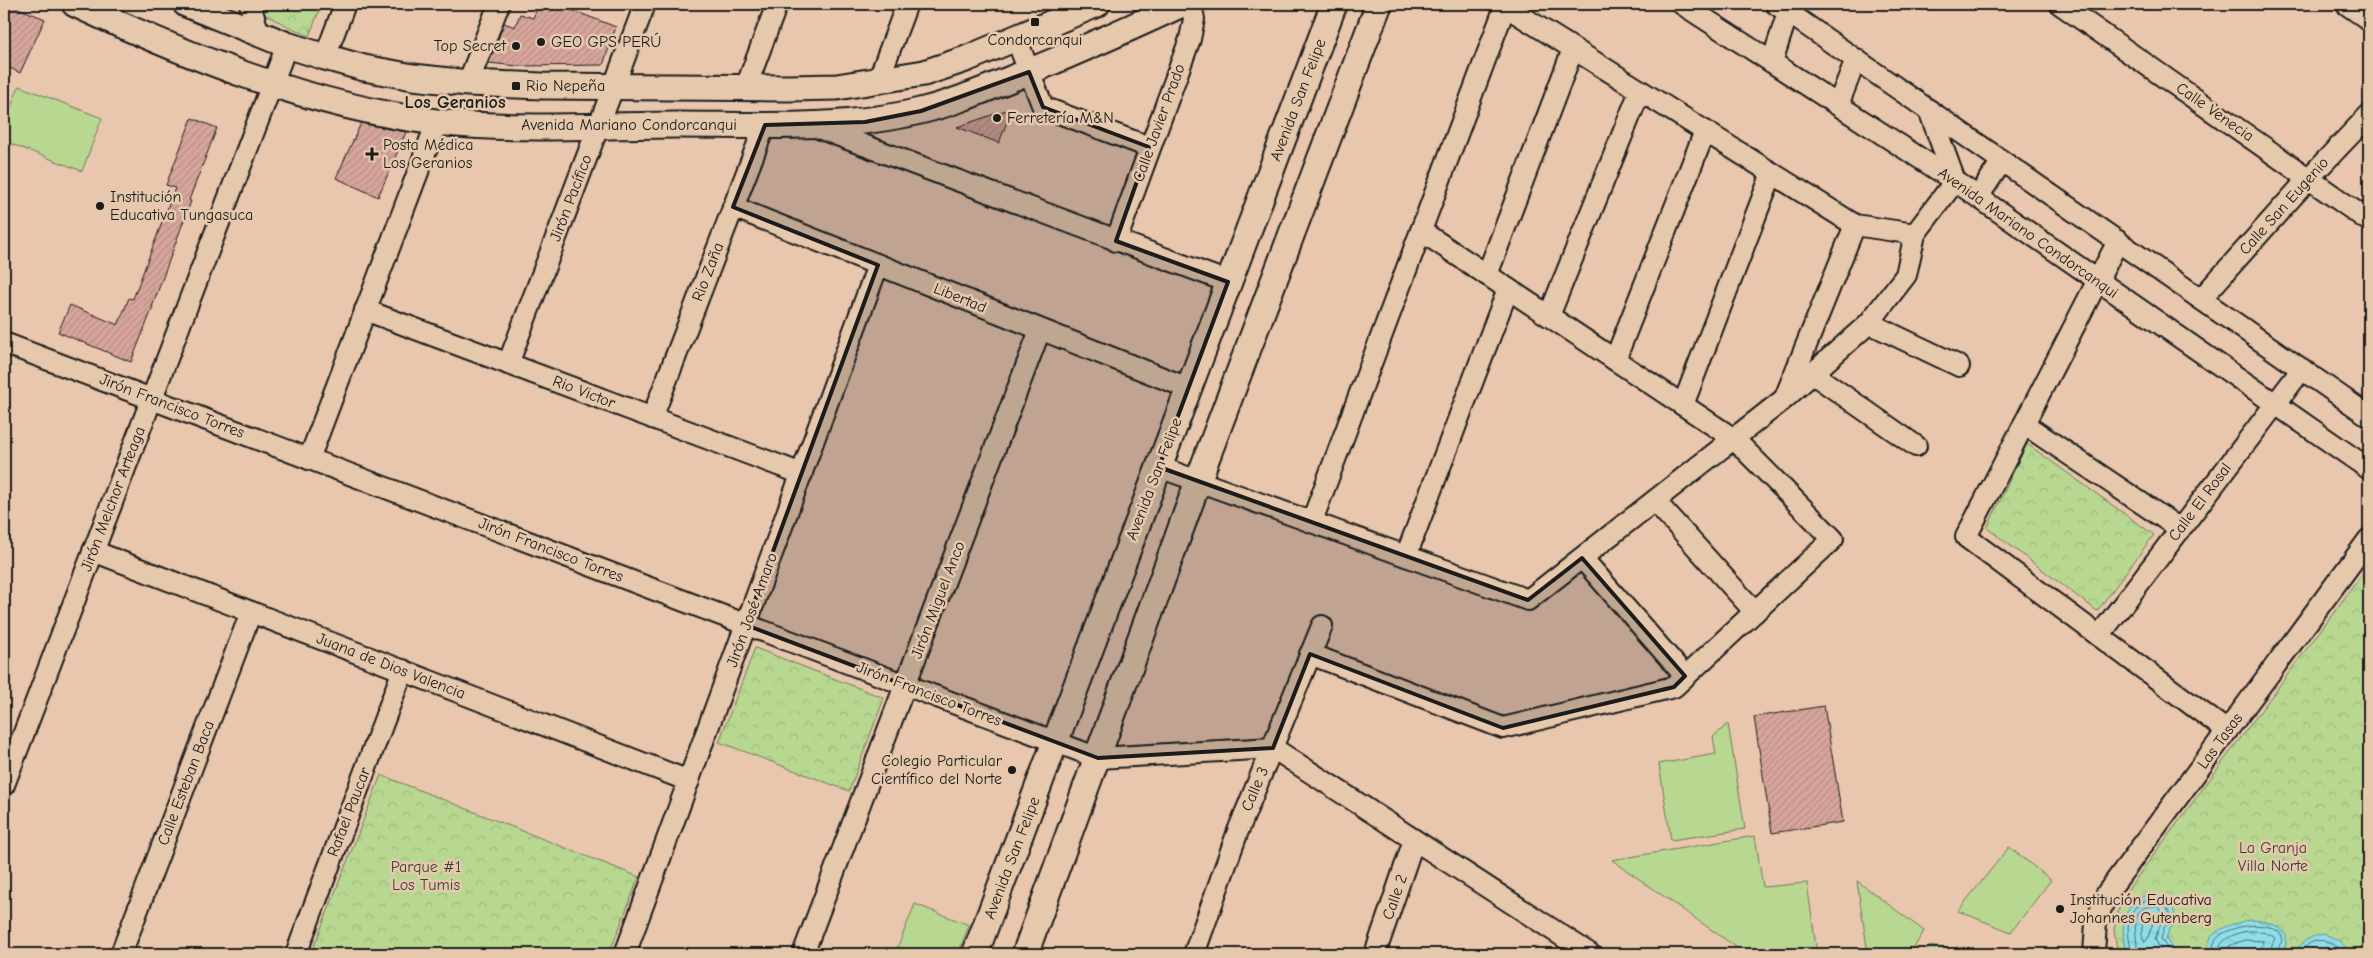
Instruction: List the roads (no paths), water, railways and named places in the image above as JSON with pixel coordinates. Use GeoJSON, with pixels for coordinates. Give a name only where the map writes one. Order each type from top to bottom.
{"type":"FeatureCollection","features":[{"type":"Feature","properties":{"kind":"main road","name":"Avenida Mariano Condorcanqui"},"geometry":{"type":"LineString","coordinates":[[75,4],[135,32],[272,84],[366,110],[437,122],[509,125],[765,125],[865,122],[921,111],[967,97],[1029,72],[1182,4]]}},
{"type":"Feature","properties":{"kind":"main road"},"geometry":{"type":"LineString","coordinates":[[186,4],[287,45],[364,68],[468,83],[746,87],[837,87],[924,73],[966,59],[1096,4]]}},
{"type":"Feature","properties":{"kind":"main road","name":"Avenida San Felipe"},"geometry":{"type":"LineString","coordinates":[[975,954],[1334,4]]}},
{"type":"Feature","properties":{"kind":"main road"},"geometry":{"type":"LineString","coordinates":[[1025,954],[1198,482],[1379,4]]}},
{"type":"Feature","properties":{"kind":"street"},"geometry":{"type":"LineString","coordinates":[[250,4],[259,34]]}},
{"type":"Feature","properties":{"kind":"street"},"geometry":{"type":"LineString","coordinates":[[325,57],[345,4]]}},
{"type":"Feature","properties":{"kind":"street"},"geometry":{"type":"LineString","coordinates":[[468,83],[499,4]]}},
{"type":"Feature","properties":{"kind":"street","name":"Jirón Pacífico"},"geometry":{"type":"LineString","coordinates":[[508,364],[645,4]]}},
{"type":"Feature","properties":{"kind":"street"},"geometry":{"type":"LineString","coordinates":[[746,87],[777,4]]}},
{"type":"Feature","properties":{"kind":"street"},"geometry":{"type":"LineString","coordinates":[[878,81],[907,4]]}},
{"type":"Feature","properties":{"kind":"street","name":"Calle Javier Prado"},"geometry":{"type":"LineString","coordinates":[[1116,241],[1190,39],[1194,19],[1191,4]]}},
{"type":"Feature","properties":{"kind":"street","name":"Calle Venecia"},"geometry":{"type":"LineString","coordinates":[[2060,4],[2369,220]]}},
{"type":"Feature","properties":{"kind":"street"},"geometry":{"type":"LineString","coordinates":[[2346,4],[2369,20]]}},
{"type":"Feature","properties":{"kind":"street"},"geometry":{"type":"LineString","coordinates":[[1312,521],[1505,5],[1855,225],[1915,234]]}},
{"type":"Feature","properties":{"kind":"street","name":"Avenida Mariano Condorcanqui"},"geometry":{"type":"LineString","coordinates":[[1685,5],[1955,181],[2369,470]]}},
{"type":"Feature","properties":{"kind":"street"},"geometry":{"type":"LineString","coordinates":[[1772,62],[1782,8],[2369,416]]}},
{"type":"Feature","properties":{"kind":"street"},"geometry":{"type":"LineString","coordinates":[[1016,38],[1043,107],[1149,147]]}},
{"type":"Feature","properties":{"kind":"street","name":"Jirón Melchor Arteaga"},"geometry":{"type":"LineString","coordinates":[[4,785],[287,45]]}},
{"type":"Feature","properties":{"kind":"street"},"geometry":{"type":"LineString","coordinates":[[1487,274],[1573,49]]}},
{"type":"Feature","properties":{"kind":"street"},"geometry":{"type":"LineString","coordinates":[[1838,105],[1856,59]]}},
{"type":"Feature","properties":{"kind":"street"},"geometry":{"type":"LineString","coordinates":[[1550,316],[1640,91]]}},
{"type":"Feature","properties":{"kind":"street"},"geometry":{"type":"LineString","coordinates":[[1158,468],[1312,521],[1528,600],[1784,399],[1869,323],[1906,275],[1915,234],[1955,181],[1929,110]]}},
{"type":"Feature","properties":{"kind":"street","name":"Calle San Eugenio"},"geometry":{"type":"LineString","coordinates":[[2201,299],[2309,178],[2369,115]]}},
{"type":"Feature","properties":{"kind":"street"},"geometry":{"type":"LineString","coordinates":[[309,459],[437,122]]}},
{"type":"Feature","properties":{"kind":"street"},"geometry":{"type":"LineString","coordinates":[[810,124],[1228,282]]}},
{"type":"Feature","properties":{"kind":"street","name":"Rio Zaña"},"geometry":{"type":"LineString","coordinates":[[652,418],[765,125]]}},
{"type":"Feature","properties":{"kind":"street"},"geometry":{"type":"LineString","coordinates":[[1615,360],[1705,131]]}},
{"type":"Feature","properties":{"kind":"street"},"geometry":{"type":"LineString","coordinates":[[1978,197],[2002,161]]}},
{"type":"Feature","properties":{"kind":"street"},"geometry":{"type":"LineString","coordinates":[[1683,405],[1772,173]]}},
{"type":"Feature","properties":{"kind":"street","name":"Libertad"},"geometry":{"type":"LineString","coordinates":[[733,207],[1188,388]]}},
{"type":"Feature","properties":{"kind":"street"},"geometry":{"type":"LineString","coordinates":[[1784,399],[1855,225]]}},
{"type":"Feature","properties":{"kind":"street"},"geometry":{"type":"LineString","coordinates":[[1310,654],[1504,728],[1674,687],[1833,539],[1734,439],[1421,231]]}},
{"type":"Feature","properties":{"kind":"street"},"geometry":{"type":"LineString","coordinates":[[2118,241],[1966,538],[2227,731]]}},
{"type":"Feature","properties":{"kind":"street","name":"Jirón José Amaro"},"geometry":{"type":"LineString","coordinates":[[625,954],[878,265]]}},
{"type":"Feature","properties":{"kind":"street"},"geometry":{"type":"LineString","coordinates":[[1406,556],[1508,289]]}},
{"type":"Feature","properties":{"kind":"street","name":"Rio Victor"},"geometry":{"type":"LineString","coordinates":[[366,310],[802,474]]}},
{"type":"Feature","properties":{"kind":"street"},"geometry":{"type":"LineString","coordinates":[[1869,323],[1959,366]]}},
{"type":"Feature","properties":{"kind":"street","name":"Jirón Miguel Anco"},"geometry":{"type":"LineString","coordinates":[[803,954],[1040,330]]}},
{"type":"Feature","properties":{"kind":"street","name":"Jirón Francisco Torres"},"geometry":{"type":"LineString","coordinates":[[4,342],[1098,758]]}},
{"type":"Feature","properties":{"kind":"street","name":"Calle El Rosal"},"geometry":{"type":"LineString","coordinates":[[2099,636],[2302,369]]}},
{"type":"Feature","properties":{"kind":"street"},"geometry":{"type":"LineString","coordinates":[[1813,374],[1916,446]]}},
{"type":"Feature","properties":{"kind":"street"},"geometry":{"type":"LineString","coordinates":[[2024,424],[2180,529]]}},
{"type":"Feature","properties":{"kind":"street"},"geometry":{"type":"LineString","coordinates":[[1654,501],[1755,612]]}},
{"type":"Feature","properties":{"kind":"street","name":"Las Tasas"},"geometry":{"type":"LineString","coordinates":[[2093,953],[2096,922],[2107,893],[2369,539]]}},
{"type":"Feature","properties":{"kind":"street","name":"Juana de Dios Valencia"},"geometry":{"type":"LineString","coordinates":[[93,551],[689,781]]}},
{"type":"Feature","properties":{"kind":"street"},"geometry":{"type":"LineString","coordinates":[[1582,558],[1685,676]]}},
{"type":"Feature","properties":{"kind":"street","name":"Calle Esteban Baca"},"geometry":{"type":"LineString","coordinates":[[121,954],[251,612]]}},
{"type":"Feature","properties":{"kind":"street","name":"Calle 3"},"geometry":{"type":"LineString","coordinates":[[1194,954],[1238,831],[1322,626]]}},
{"type":"Feature","properties":{"kind":"street","name":"Rafael Paucar"},"geometry":{"type":"LineString","coordinates":[[296,954],[403,670]]}},
{"type":"Feature","properties":{"kind":"street"},"geometry":{"type":"LineString","coordinates":[[1098,758],[1272,748],[1590,954]]}},
{"type":"Feature","properties":{"kind":"street","name":"Calle 2"},"geometry":{"type":"LineString","coordinates":[[1375,954],[1414,840]]}},
{"type":"Feature","properties":{"kind":"water"},"geometry":{"type":"Polygon","coordinates":[[[2149,894],[2166,899],[2171,905],[2176,922],[2169,930],[2166,939],[2177,954],[2127,954],[2123,936],[2125,918],[2133,904],[2149,894]]]}},
{"type":"Feature","properties":{"kind":"water"},"geometry":{"type":"Polygon","coordinates":[[[2251,920],[2270,923],[2286,934],[2286,945],[2278,954],[2211,954],[2208,946],[2214,934],[2228,926],[2251,920]]]}},
{"type":"Feature","properties":{"kind":"water"},"geometry":{"type":"Polygon","coordinates":[[[2325,934],[2340,941],[2352,954],[2293,954],[2307,940],[2325,934]]]}},
{"type":"Feature","properties":{"kind":"place","name":"Condorcanqui"},"geometry":{"type":"Point","coordinates":[1035,22]}},
{"type":"Feature","properties":{"kind":"place","name":"GEO GPS PERÚ"},"geometry":{"type":"Point","coordinates":[541,42]}},
{"type":"Feature","properties":{"kind":"place","name":"Top Secret"},"geometry":{"type":"Point","coordinates":[516,46]}},
{"type":"Feature","properties":{"kind":"place","name":"Rio Nepeña"},"geometry":{"type":"Point","coordinates":[516,86]}},
{"type":"Feature","properties":{"kind":"place","name":"Ferretería M&N"},"geometry":{"type":"Point","coordinates":[997,118]}},
{"type":"Feature","properties":{"kind":"place","name":"Posta Médica Los Geranios"},"geometry":{"type":"Point","coordinates":[372,154]}},
{"type":"Feature","properties":{"kind":"place","name":"Institución Educativa Tungasuca"},"geometry":{"type":"Point","coordinates":[100,206]}},
{"type":"Feature","properties":{"kind":"place","name":"Colegio Particular Científico del Norte"},"geometry":{"type":"Point","coordinates":[1012,770]}},
{"type":"Feature","properties":{"kind":"place","name":"Institución Educativa Johannes Gutenberg"},"geometry":{"type":"Point","coordinates":[2060,909]}},
{"type":"Feature","properties":{"kind":"district","name":"Los Geranios"},"geometry":{"type":"Point","coordinates":[455,102]}},
{"type":"Feature","properties":{"kind":"park label","name":"La Granja Villa Norte"},"geometry":{"type":"Point","coordinates":[2273,857]}},
{"type":"Feature","properties":{"kind":"park label","name":"Parque #1 Los Tumis"},"geometry":{"type":"Point","coordinates":[426,876]}}]}
